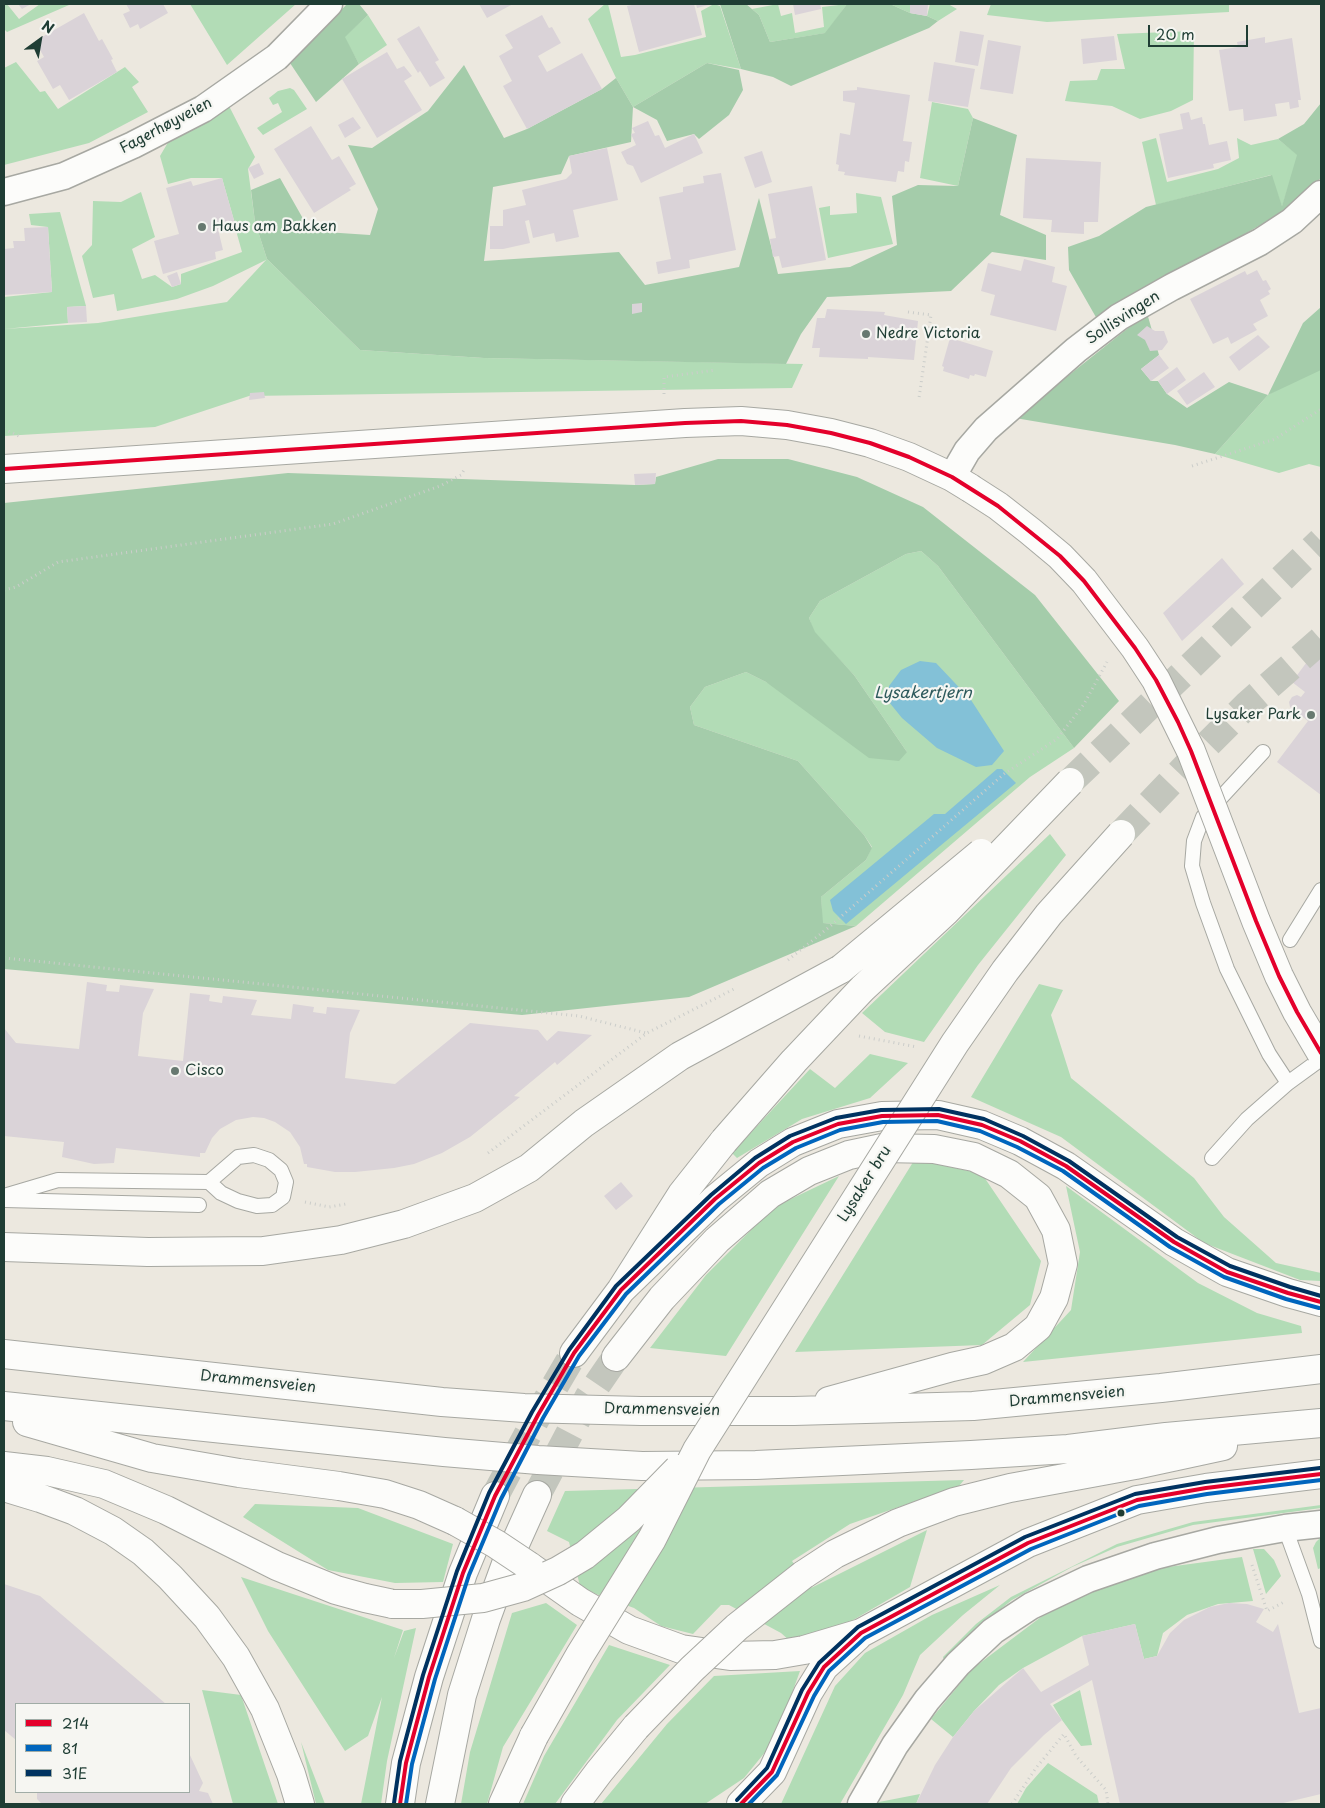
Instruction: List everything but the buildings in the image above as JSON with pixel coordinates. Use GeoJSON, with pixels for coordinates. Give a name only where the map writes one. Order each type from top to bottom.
{"type":"FeatureCollection","features":[{"type":"Feature","properties":{"kind":"main road"},"geometry":{"type":"LineString","coordinates":[[4,469],[685,423],[741,421],[787,425],[831,432],[909,457],[961,483],[998,506],[1060,556],[1084,581],[1135,648],[1156,680],[1191,751],[1279,976],[1321,1053]]}},
{"type":"Feature","properties":{"kind":"main road"},"geometry":{"type":"LineString","coordinates":[[4,1247],[148,1252],[262,1251],[341,1240],[404,1224],[475,1198],[529,1168],[584,1124],[680,1056],[840,969],[931,893],[1070,782],[945,912],[863,988],[794,1061],[724,1141],[682,1194],[621,1290],[574,1353]]}},
{"type":"Feature","properties":{"kind":"main road","name":"Lysaker bru"},"geometry":{"type":"LineString","coordinates":[[697,1450],[955,1043],[1005,971],[1049,914],[1121,834]]}},
{"type":"Feature","properties":{"kind":"main road"},"geometry":{"type":"LineString","coordinates":[[621,1290],[715,1198],[759,1163],[793,1142],[838,1124],[882,1116],[938,1115],[982,1125],[1020,1141],[1066,1166],[1174,1242],[1227,1272],[1288,1294],[1321,1302]]}},
{"type":"Feature","properties":{"kind":"main road"},"geometry":{"type":"LineString","coordinates":[[616,1357],[662,1298],[717,1240],[770,1194],[809,1171],[849,1155],[882,1148],[934,1148],[974,1157],[1009,1174],[1038,1197],[1056,1230],[1063,1264],[1054,1298],[1038,1327],[1014,1347],[984,1360],[952,1367],[794,1411]]}},
{"type":"Feature","properties":{"kind":"main road","name":"Drammensveien"},"geometry":{"type":"LineString","coordinates":[[4,1354],[442,1402],[524,1408],[641,1411],[794,1411],[972,1406],[1160,1388],[1321,1369]]}},
{"type":"Feature","properties":{"kind":"main road"},"geometry":{"type":"LineString","coordinates":[[4,1406],[444,1452],[642,1466],[756,1464],[971,1455],[1068,1448],[1166,1437],[1321,1424]]}},
{"type":"Feature","properties":{"kind":"main road"},"geometry":{"type":"LineString","coordinates":[[4,1415],[152,1458],[239,1473],[385,1494],[419,1505],[455,1521],[496,1544],[580,1602],[620,1625],[681,1649],[730,1656],[776,1655],[804,1650],[861,1633],[1028,1542],[1137,1500],[1206,1488],[1321,1474]]}},
{"type":"Feature","properties":{"kind":"main road"},"geometry":{"type":"LineString","coordinates":[[575,1804],[636,1727],[692,1669],[737,1627],[803,1575],[835,1554],[889,1527],[954,1502],[1010,1488],[1135,1465],[1321,1424]]}},
{"type":"Feature","properties":{"kind":"main road"},"geometry":{"type":"LineString","coordinates":[[4,1466],[47,1471],[104,1484],[166,1510],[277,1566],[336,1590],[393,1604],[422,1604],[483,1598],[524,1587],[558,1571],[585,1555],[629,1519],[697,1450]]}},
{"type":"Feature","properties":{"kind":"main road"},"geometry":{"type":"LineString","coordinates":[[504,1804],[534,1736],[580,1655],[652,1539],[697,1450]]}},
{"type":"Feature","properties":{"kind":"main road"},"geometry":{"type":"LineString","coordinates":[[4,1487],[75,1511],[113,1531],[143,1552],[170,1577],[207,1617],[236,1657],[265,1708],[291,1774],[300,1804]]}},
{"type":"Feature","properties":{"kind":"main road"},"geometry":{"type":"LineString","coordinates":[[440,1804],[462,1695],[506,1564],[536,1495]]}},
{"type":"Feature","properties":{"kind":"main road"},"geometry":{"type":"LineString","coordinates":[[400,1804],[406,1763],[429,1677],[463,1573],[495,1496]]}},
{"type":"Feature","properties":{"kind":"main road"},"geometry":{"type":"LineString","coordinates":[[742,1804],[772,1772],[808,1693],[824,1667],[861,1633]]}},
{"type":"Feature","properties":{"kind":"street","name":"Fagerhøyveien"},"geometry":{"type":"LineString","coordinates":[[4,192],[64,176],[133,145],[203,110],[276,57],[329,4]]}},
{"type":"Feature","properties":{"kind":"street","name":"Sollisvingen"},"geometry":{"type":"LineString","coordinates":[[961,483],[967,451],[986,429],[1076,350],[1119,317],[1172,287],[1260,242],[1292,221],[1321,194]]}},
{"type":"Feature","properties":{"kind":"street"},"geometry":{"type":"LineString","coordinates":[[861,1804],[895,1745],[926,1700],[958,1664],[993,1631],[1031,1606],[1088,1579],[1155,1556],[1242,1536],[1321,1524]]}},
{"type":"Feature","properties":{"kind":"lane"},"geometry":{"type":"LineString","coordinates":[[1263,752],[1203,817],[1194,841],[1192,866],[1227,969],[1269,1054],[1288,1083]]}},
{"type":"Feature","properties":{"kind":"lane"},"geometry":{"type":"LineString","coordinates":[[1290,940],[1321,890]]}},
{"type":"Feature","properties":{"kind":"lane"},"geometry":{"type":"LineString","coordinates":[[1212,1158],[1247,1119],[1288,1083],[1321,1059]]}},
{"type":"Feature","properties":{"kind":"lane"},"geometry":{"type":"LineString","coordinates":[[4,1196],[58,1180],[209,1182],[238,1157],[254,1156],[269,1160],[281,1170],[286,1182],[283,1197],[272,1204],[257,1206],[238,1201],[221,1193],[209,1182]]}},
{"type":"Feature","properties":{"kind":"lane"},"geometry":{"type":"LineString","coordinates":[[4,1200],[199,1205]]}},
{"type":"Feature","properties":{"kind":"lane"},"geometry":{"type":"LineString","coordinates":[[1285,1528],[1315,1592],[1321,1641]]}},
{"type":"Feature","properties":{"kind":"path"},"geometry":{"type":"LineString","coordinates":[[908,312],[931,315],[919,398]]}},
{"type":"Feature","properties":{"kind":"path"},"geometry":{"type":"LineString","coordinates":[[664,395],[664,377],[716,370]]}},
{"type":"Feature","properties":{"kind":"path"},"geometry":{"type":"LineString","coordinates":[[1192,466],[1275,439],[1321,409]]}},
{"type":"Feature","properties":{"kind":"path"},"geometry":{"type":"LineString","coordinates":[[4,428],[24,438]]}},
{"type":"Feature","properties":{"kind":"path"},"geometry":{"type":"LineString","coordinates":[[4,590],[16,587],[58,562],[333,524],[440,486],[460,475],[465,467]]}},
{"type":"Feature","properties":{"kind":"path"},"geometry":{"type":"LineString","coordinates":[[787,960],[828,928],[1004,774],[1057,739],[1084,704],[1108,660]]}},
{"type":"Feature","properties":{"kind":"path"},"geometry":{"type":"LineString","coordinates":[[4,958],[579,1016],[647,1033]]}},
{"type":"Feature","properties":{"kind":"path"},"geometry":{"type":"LineString","coordinates":[[482,1158],[647,1033],[740,985]]}},
{"type":"Feature","properties":{"kind":"path"},"geometry":{"type":"LineString","coordinates":[[853,1036],[919,1047]]}},
{"type":"Feature","properties":{"kind":"path"},"geometry":{"type":"LineString","coordinates":[[329,1207],[348,1204]]}},
{"type":"Feature","properties":{"kind":"path"},"geometry":{"type":"LineString","coordinates":[[1242,1536],[1267,1612],[1288,1600]]}},
{"type":"Feature","properties":{"kind":"path"},"geometry":{"type":"LineString","coordinates":[[1012,1804],[1036,1768],[1064,1734],[1076,1756],[1106,1790],[1108,1804]]}},
{"type":"Feature","properties":{"kind":"green space"},"geometry":{"type":"Polygon","coordinates":[[[4,4],[7,4],[19,19],[40,4],[69,5],[7,32],[4,29],[4,4]]]}},
{"type":"Feature","properties":{"kind":"green space"},"geometry":{"type":"Polygon","coordinates":[[[190,4],[296,4],[227,65],[190,4]]]}},
{"type":"Feature","properties":{"kind":"green space"},"geometry":{"type":"Polygon","coordinates":[[[347,4],[359,4],[368,15],[345,37],[359,64],[316,102],[290,63],[347,4]]]}},
{"type":"Feature","properties":{"kind":"green space"},"geometry":{"type":"Polygon","coordinates":[[[605,4],[608,4],[621,57],[706,37],[701,11],[714,4],[720,6],[741,69],[707,63],[633,107],[616,78],[588,19],[605,4]]]}},
{"type":"Feature","properties":{"kind":"green space"},"geometry":{"type":"Polygon","coordinates":[[[720,4],[746,4],[759,15],[770,42],[825,33],[847,4],[890,4],[910,13],[927,16],[938,21],[929,28],[791,86],[773,77],[741,69],[720,4]]]}},
{"type":"Feature","properties":{"kind":"green space"},"geometry":{"type":"Polygon","coordinates":[[[778,4],[781,16],[792,13],[795,33],[824,27],[822,7],[847,4],[826,33],[770,42],[759,15],[752,9],[778,4]]]}},
{"type":"Feature","properties":{"kind":"green space"},"geometry":{"type":"Polygon","coordinates":[[[890,4],[910,4],[910,13],[890,4]]]}},
{"type":"Feature","properties":{"kind":"green space"},"geometry":{"type":"Polygon","coordinates":[[[930,4],[948,4],[957,9],[938,21],[927,16],[930,4]]]}},
{"type":"Feature","properties":{"kind":"green space"},"geometry":{"type":"Polygon","coordinates":[[[991,4],[1229,4],[1229,12],[1047,22],[987,15],[991,4]]]}},
{"type":"Feature","properties":{"kind":"green space"},"geometry":{"type":"Polygon","coordinates":[[[368,15],[387,45],[359,64],[344,37],[368,15]]]}},
{"type":"Feature","properties":{"kind":"green space"},"geometry":{"type":"Polygon","coordinates":[[[1194,31],[1193,100],[1171,111],[1140,119],[1112,106],[1065,101],[1070,81],[1097,80],[1101,69],[1125,69],[1117,34],[1194,31]]]}},
{"type":"Feature","properties":{"kind":"green space"},"geometry":{"type":"Polygon","coordinates":[[[16,62],[40,92],[45,91],[58,109],[125,67],[139,82],[132,87],[148,112],[89,143],[4,165],[4,68],[16,62]]]}},
{"type":"Feature","properties":{"kind":"green space"},"geometry":{"type":"Polygon","coordinates":[[[707,63],[739,70],[743,90],[729,115],[699,139],[694,134],[667,141],[657,120],[633,107],[707,63]]]}},
{"type":"Feature","properties":{"kind":"green space"},"geometry":{"type":"Polygon","coordinates":[[[464,65],[504,138],[527,129],[602,89],[616,78],[633,107],[631,142],[569,156],[561,174],[493,187],[484,261],[619,252],[645,285],[739,267],[759,198],[778,274],[850,267],[897,245],[892,196],[918,185],[958,186],[973,118],[1017,135],[1000,215],[1046,235],[1046,260],[992,252],[951,291],[827,297],[801,334],[786,364],[484,358],[360,350],[267,259],[255,222],[251,190],[280,178],[310,231],[370,235],[378,209],[348,145],[372,148],[428,111],[464,65]]]}},
{"type":"Feature","properties":{"kind":"green space"},"geometry":{"type":"Polygon","coordinates":[[[290,88],[294,90],[307,109],[263,135],[257,128],[282,112],[278,103],[273,105],[269,98],[278,91],[290,88]]]}},
{"type":"Feature","properties":{"kind":"green space"},"geometry":{"type":"Polygon","coordinates":[[[932,102],[968,109],[973,118],[958,186],[920,178],[932,102]]]}},
{"type":"Feature","properties":{"kind":"green space"},"geometry":{"type":"Polygon","coordinates":[[[1321,103],[1321,178],[1283,212],[1097,319],[1069,270],[1068,247],[1099,236],[1146,207],[1272,175],[1282,206],[1297,155],[1278,139],[1304,124],[1321,103]]]}},
{"type":"Feature","properties":{"kind":"green space"},"geometry":{"type":"Polygon","coordinates":[[[229,106],[255,157],[248,169],[255,222],[267,259],[360,350],[484,358],[803,364],[792,388],[249,396],[155,427],[4,436],[4,329],[98,323],[227,302],[266,260],[213,286],[177,299],[117,311],[114,294],[93,298],[82,256],[92,245],[93,201],[121,202],[141,192],[155,237],[132,249],[142,279],[155,275],[172,287],[181,284],[181,274],[242,252],[235,227],[251,223],[235,224],[222,178],[191,178],[168,184],[160,156],[170,139],[229,106]]]}},
{"type":"Feature","properties":{"kind":"green space"},"geometry":{"type":"Polygon","coordinates":[[[1156,138],[1167,182],[1218,169],[1239,158],[1237,138],[1251,145],[1278,139],[1298,155],[1282,207],[1271,175],[1156,205],[1142,142],[1156,138]]]}},
{"type":"Feature","properties":{"kind":"green space"},"geometry":{"type":"Polygon","coordinates":[[[856,193],[881,197],[893,244],[828,258],[819,208],[830,206],[830,215],[857,213],[856,193]]]}},
{"type":"Feature","properties":{"kind":"green space"},"geometry":{"type":"Polygon","coordinates":[[[60,212],[86,306],[67,307],[68,323],[4,329],[4,297],[52,292],[48,227],[31,225],[29,214],[60,212]]]}},
{"type":"Feature","properties":{"kind":"green space"},"geometry":{"type":"Polygon","coordinates":[[[1321,307],[1321,370],[1268,395],[1303,323],[1321,307]]]}},
{"type":"Feature","properties":{"kind":"green space"},"geometry":{"type":"Polygon","coordinates":[[[1147,313],[1159,355],[1141,369],[1151,381],[1158,381],[1167,394],[1187,408],[1229,382],[1268,395],[1215,454],[1175,445],[1015,418],[1147,313]]]}},
{"type":"Feature","properties":{"kind":"green space"},"geometry":{"type":"Polygon","coordinates":[[[1321,365],[1321,467],[1309,464],[1279,473],[1215,454],[1268,395],[1321,365]]]}},
{"type":"Feature","properties":{"kind":"green space"},"geometry":{"type":"Polygon","coordinates":[[[718,459],[788,459],[857,477],[923,507],[1035,595],[1119,701],[1074,748],[938,566],[921,551],[906,554],[820,601],[809,618],[815,632],[854,675],[907,752],[899,761],[869,758],[766,682],[746,672],[705,687],[690,707],[694,725],[798,761],[864,835],[872,848],[866,860],[821,897],[823,923],[856,926],[689,997],[522,1015],[4,969],[4,503],[288,473],[635,485],[655,484],[656,477],[718,459]]]}},
{"type":"Feature","properties":{"kind":"green space"},"geometry":{"type":"Polygon","coordinates":[[[921,551],[938,566],[1074,748],[1030,777],[856,926],[822,923],[821,897],[866,860],[872,847],[864,835],[798,761],[694,725],[690,707],[705,687],[746,672],[907,752],[854,675],[814,632],[809,618],[820,601],[906,554],[921,551]]]}},
{"type":"Feature","properties":{"kind":"green space"},"geometry":{"type":"Polygon","coordinates":[[[1050,834],[1066,855],[978,965],[924,1042],[885,1032],[862,1013],[1050,834]]]}},
{"type":"Feature","properties":{"kind":"green space"},"geometry":{"type":"Polygon","coordinates":[[[1039,984],[1063,990],[1051,1015],[1071,1078],[1194,1178],[1224,1217],[1276,1263],[1321,1273],[1321,1281],[1300,1280],[1204,1243],[1061,1137],[971,1097],[1039,984]]]}},
{"type":"Feature","properties":{"kind":"green space"},"geometry":{"type":"Polygon","coordinates":[[[870,1054],[908,1063],[870,1098],[802,1119],[737,1158],[732,1153],[810,1069],[835,1088],[870,1054]]]}},
{"type":"Feature","properties":{"kind":"green space"},"geometry":{"type":"Polygon","coordinates":[[[915,1159],[982,1174],[1041,1261],[1030,1305],[982,1345],[795,1352],[915,1159]]]}},
{"type":"Feature","properties":{"kind":"green space"},"geometry":{"type":"Polygon","coordinates":[[[839,1176],[726,1356],[650,1348],[706,1275],[774,1207],[839,1176]]]}},
{"type":"Feature","properties":{"kind":"green space"},"geometry":{"type":"Polygon","coordinates":[[[1066,1186],[1198,1283],[1257,1313],[1301,1326],[1302,1333],[1023,1362],[1071,1310],[1080,1252],[1066,1186]]]}},
{"type":"Feature","properties":{"kind":"green space"},"geometry":{"type":"Polygon","coordinates":[[[964,1480],[959,1486],[850,1524],[792,1561],[811,1588],[927,1530],[910,1587],[848,1623],[790,1641],[781,1633],[729,1605],[721,1605],[693,1634],[661,1626],[634,1608],[580,1586],[569,1542],[547,1531],[565,1491],[964,1480]]]}},
{"type":"Feature","properties":{"kind":"green space"},"geometry":{"type":"Polygon","coordinates":[[[255,1504],[358,1508],[453,1544],[443,1582],[395,1583],[328,1570],[243,1517],[255,1504]]]}},
{"type":"Feature","properties":{"kind":"green space"},"geometry":{"type":"Polygon","coordinates":[[[1321,1505],[1321,1508],[1193,1525],[1117,1547],[1072,1567],[1012,1600],[977,1628],[944,1660],[943,1657],[976,1624],[1011,1597],[1117,1544],[1193,1522],[1321,1505]]]}},
{"type":"Feature","properties":{"kind":"green space"},"geometry":{"type":"Polygon","coordinates":[[[1321,1537],[1321,1568],[1318,1569],[1313,1548],[1321,1537]]]}},
{"type":"Feature","properties":{"kind":"green space"},"geometry":{"type":"Polygon","coordinates":[[[1253,1549],[1264,1549],[1274,1560],[1281,1576],[1266,1594],[1253,1549]]]}},
{"type":"Feature","properties":{"kind":"green space"},"geometry":{"type":"Polygon","coordinates":[[[1242,1557],[1253,1601],[1218,1604],[1187,1615],[1163,1633],[1157,1656],[1144,1659],[1135,1624],[1082,1636],[1023,1668],[999,1685],[953,1737],[931,1719],[972,1669],[1041,1617],[1097,1588],[1153,1569],[1242,1557]]]}},
{"type":"Feature","properties":{"kind":"green space"},"geometry":{"type":"Polygon","coordinates":[[[241,1577],[403,1630],[394,1658],[404,1631],[416,1628],[387,1761],[381,1804],[361,1804],[382,1697],[368,1736],[345,1751],[268,1631],[241,1577]]]}},
{"type":"Feature","properties":{"kind":"green space"},"geometry":{"type":"Polygon","coordinates":[[[1000,1585],[963,1615],[920,1655],[903,1695],[840,1804],[781,1804],[835,1686],[865,1653],[932,1615],[1000,1585]]]}},
{"type":"Feature","properties":{"kind":"green space"},"geometry":{"type":"Polygon","coordinates":[[[546,1603],[577,1625],[503,1747],[487,1804],[461,1804],[470,1752],[512,1613],[546,1603]]]}},
{"type":"Feature","properties":{"kind":"green space"},"geometry":{"type":"Polygon","coordinates":[[[609,1645],[670,1665],[617,1720],[555,1804],[523,1804],[544,1756],[609,1645]]]}},
{"type":"Feature","properties":{"kind":"green space"},"geometry":{"type":"Polygon","coordinates":[[[800,1671],[775,1740],[744,1778],[705,1804],[601,1804],[667,1724],[714,1676],[800,1671]]]}},
{"type":"Feature","properties":{"kind":"green space"},"geometry":{"type":"Polygon","coordinates":[[[202,1690],[241,1695],[278,1804],[233,1804],[202,1690]]]}},
{"type":"Feature","properties":{"kind":"green space"},"geometry":{"type":"Polygon","coordinates":[[[1080,1690],[1092,1745],[1081,1746],[1053,1705],[1080,1690]]]}},
{"type":"Feature","properties":{"kind":"green space"},"geometry":{"type":"Polygon","coordinates":[[[301,1742],[325,1804],[316,1804],[301,1742]]]}},
{"type":"Feature","properties":{"kind":"green space"},"geometry":{"type":"Polygon","coordinates":[[[1048,1763],[1097,1795],[1099,1804],[1017,1804],[1026,1788],[1048,1763]]]}},
{"type":"Feature","properties":{"kind":"green space"},"geometry":{"type":"Polygon","coordinates":[[[920,1794],[916,1804],[877,1804],[879,1802],[920,1794]]]}},
{"type":"Feature","properties":{"kind":"water","name":"Lysakertjern"},"geometry":{"type":"Polygon","coordinates":[[[920,661],[936,663],[971,700],[1004,751],[992,765],[976,767],[937,748],[902,718],[889,702],[889,686],[901,670],[920,661]]]}},
{"type":"Feature","properties":{"kind":"water"},"geometry":{"type":"Polygon","coordinates":[[[997,769],[1002,769],[1016,783],[846,924],[833,911],[830,900],[934,814],[945,814],[997,769]]]}},
{"type":"Feature","properties":{"kind":"tunnel"},"geometry":{"type":"LineString","coordinates":[[1070,782],[1321,541]]}},
{"type":"Feature","properties":{"kind":"tunnel"},"geometry":{"type":"LineString","coordinates":[[1121,834],[1248,704],[1321,640]]}},
{"type":"Feature","properties":{"kind":"tunnel"},"geometry":{"type":"LineString","coordinates":[[495,1496],[538,1415],[574,1353]]}},
{"type":"Feature","properties":{"kind":"tunnel"},"geometry":{"type":"LineString","coordinates":[[537,1495],[588,1398],[616,1357]]}},
{"type":"Feature","properties":{"kind":"transit line","name":"214"},"geometry":{"type":"LineString","coordinates":[[4,469],[685,423],[741,421],[787,425],[831,433],[870,443],[909,457],[952,477],[998,506],[1060,556],[1084,581],[1135,648],[1156,680],[1178,722],[1279,976],[1321,1053]]}},
{"type":"Feature","properties":{"kind":"transit line","name":"31E"},"geometry":{"type":"LineString","coordinates":[[394,1803],[400,1761],[423,1675],[457,1571],[489,1493],[532,1412],[569,1350],[616,1286],[711,1195],[755,1158],[790,1136],[836,1118],[881,1110],[939,1109],[984,1119],[1023,1136],[1069,1161],[1177,1237],[1230,1266],[1321,1296]]}},
{"type":"Feature","properties":{"kind":"transit line","name":"214"},"geometry":{"type":"LineString","coordinates":[[400,1804],[406,1763],[429,1677],[463,1573],[495,1496],[538,1415],[574,1353],[621,1290],[715,1199],[759,1163],[793,1142],[838,1124],[882,1116],[938,1115],[982,1125],[1020,1141],[1066,1166],[1174,1242],[1227,1272],[1321,1302]]}},
{"type":"Feature","properties":{"kind":"transit line","name":"81"},"geometry":{"type":"LineString","coordinates":[[406,1804],[412,1764],[435,1679],[469,1575],[501,1499],[543,1418],[579,1356],[626,1294],[719,1204],[763,1168],[796,1148],[840,1130],[883,1122],[937,1121],[980,1131],[1017,1147],[1063,1171],[1170,1247],[1224,1277],[1286,1299],[1319,1308]]}},
{"type":"Feature","properties":{"kind":"transit line","name":"31E"},"geometry":{"type":"LineString","coordinates":[[737,1800],[767,1768],[802,1690],[819,1663],[858,1627],[1025,1537],[1135,1494],[1205,1482],[1320,1468]]}},
{"type":"Feature","properties":{"kind":"transit line","name":"214"},"geometry":{"type":"LineString","coordinates":[[741,1804],[772,1772],[808,1693],[824,1667],[861,1633],[1028,1543],[1137,1500],[1206,1488],[1321,1474]]}},
{"type":"Feature","properties":{"kind":"transit line","name":"81"},"geometry":{"type":"LineString","coordinates":[[749,1804],[777,1775],[814,1696],[829,1671],[865,1638],[1031,1549],[1139,1506],[1207,1494],[1321,1480]]}},
{"type":"Feature","properties":{"kind":"place","name":"Haus am Bakken"},"geometry":{"type":"Point","coordinates":[202,227]}},
{"type":"Feature","properties":{"kind":"place","name":"Nedre Victoria"},"geometry":{"type":"Point","coordinates":[866,334]}},
{"type":"Feature","properties":{"kind":"place","name":"Lysaker Park"},"geometry":{"type":"Point","coordinates":[1311,715]}},
{"type":"Feature","properties":{"kind":"place","name":"Cisco"},"geometry":{"type":"Point","coordinates":[175,1071]}}]}
